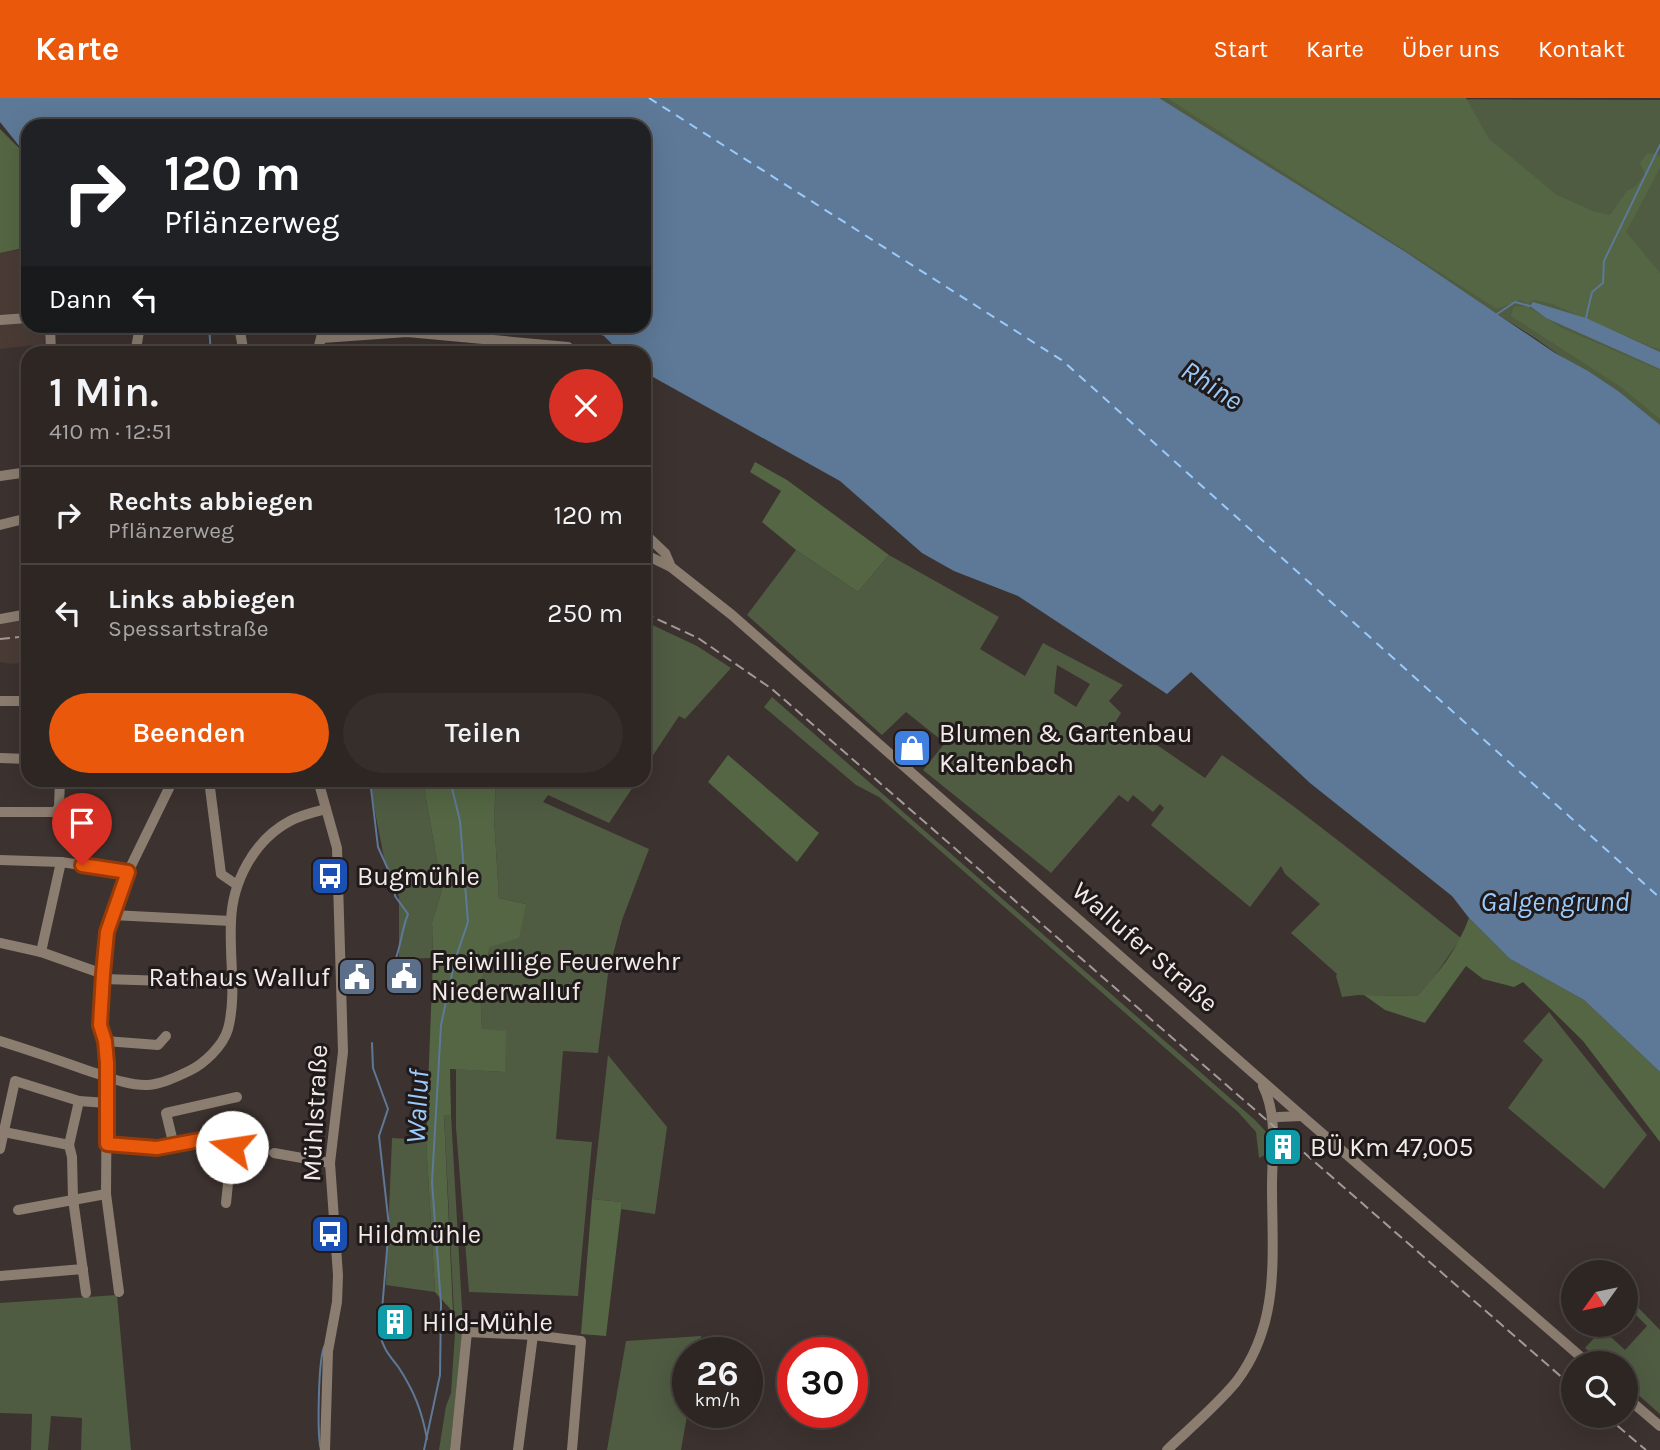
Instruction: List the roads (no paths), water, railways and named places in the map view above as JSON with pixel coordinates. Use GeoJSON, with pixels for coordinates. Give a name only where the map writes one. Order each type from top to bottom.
{"type":"FeatureCollection","features":[{"type":"Feature","properties":{"kind":"street"},"geometry":{"type":"LineString","coordinates":[[0,320],[21,318]]}},
{"type":"Feature","properties":{"kind":"street"},"geometry":{"type":"LineString","coordinates":[[320,346],[323,333]]}},
{"type":"Feature","properties":{"kind":"street"},"geometry":{"type":"LineString","coordinates":[[322,338],[393,333]]}},
{"type":"Feature","properties":{"kind":"street"},"geometry":{"type":"LineString","coordinates":[[419,333],[568,346]]}},
{"type":"Feature","properties":{"kind":"street"},"geometry":{"type":"LineString","coordinates":[[488,346],[489,339]]}},
{"type":"Feature","properties":{"kind":"street"},"geometry":{"type":"LineString","coordinates":[[0,476],[21,473]]}},
{"type":"Feature","properties":{"kind":"street"},"geometry":{"type":"LineString","coordinates":[[0,525],[21,520]]}},
{"type":"Feature","properties":{"kind":"street"},"geometry":{"type":"LineString","coordinates":[[651,540],[665,553],[671,567]]}},
{"type":"Feature","properties":{"kind":"street"},"geometry":{"type":"LineString","coordinates":[[651,557],[671,567]]}},
{"type":"Feature","properties":{"kind":"street","name":"Wallufer Straße"},"geometry":{"type":"LineString","coordinates":[[671,567],[732,615],[1302,1116],[1574,1351]]}},
{"type":"Feature","properties":{"kind":"street"},"geometry":{"type":"LineString","coordinates":[[0,619],[21,615]]}},
{"type":"Feature","properties":{"kind":"street"},"geometry":{"type":"LineString","coordinates":[[0,701],[21,701]]}},
{"type":"Feature","properties":{"kind":"street"},"geometry":{"type":"LineString","coordinates":[[0,758],[21,759]]}},
{"type":"Feature","properties":{"kind":"street"},"geometry":{"type":"LineString","coordinates":[[0,812],[55,812],[59,807],[60,787]]}},
{"type":"Feature","properties":{"kind":"street"},"geometry":{"type":"LineString","coordinates":[[119,1292],[106,1194],[105,1041],[100,1025],[107,932],[128,872],[170,787]]}},
{"type":"Feature","properties":{"kind":"street"},"geometry":{"type":"LineString","coordinates":[[210,787],[221,874],[237,885]]}},
{"type":"Feature","properties":{"kind":"street","name":"Mühlstraße"},"geometry":{"type":"LineString","coordinates":[[320,787],[337,848],[343,1052],[330,1163],[338,1275],[337,1302],[327,1351],[325,1450]]}},
{"type":"Feature","properties":{"kind":"street"},"geometry":{"type":"LineString","coordinates":[[0,1041],[106,1076],[148,1085],[170,1080],[196,1067],[212,1053],[228,1029],[232,983],[231,921],[237,885],[255,852],[271,834],[292,820],[326,809]]}},
{"type":"Feature","properties":{"kind":"street"},"geometry":{"type":"LineString","coordinates":[[0,860],[61,862],[128,872]]}},
{"type":"Feature","properties":{"kind":"street"},"geometry":{"type":"LineString","coordinates":[[41,952],[61,862]]}},
{"type":"Feature","properties":{"kind":"street"},"geometry":{"type":"LineString","coordinates":[[112,915],[231,921]]}},
{"type":"Feature","properties":{"kind":"street"},"geometry":{"type":"LineString","coordinates":[[0,943],[41,952],[103,977],[232,983]]}},
{"type":"Feature","properties":{"kind":"street"},"geometry":{"type":"LineString","coordinates":[[105,1041],[158,1045],[166,1036]]}},
{"type":"Feature","properties":{"kind":"street"},"geometry":{"type":"LineString","coordinates":[[1167,1450],[1234,1384],[1248,1364],[1264,1332],[1272,1285],[1275,1119],[1261,1080]]}},
{"type":"Feature","properties":{"kind":"street"},"geometry":{"type":"LineString","coordinates":[[0,1149],[15,1081],[79,1101],[107,1103]]}},
{"type":"Feature","properties":{"kind":"street"},"geometry":{"type":"LineString","coordinates":[[174,1146],[166,1113],[237,1097]]}},
{"type":"Feature","properties":{"kind":"street"},"geometry":{"type":"LineString","coordinates":[[79,1101],[69,1145],[72,1157],[73,1199],[86,1293]]}},
{"type":"Feature","properties":{"kind":"street"},"geometry":{"type":"LineString","coordinates":[[1275,1119],[1285,1101]]}},
{"type":"Feature","properties":{"kind":"street"},"geometry":{"type":"LineString","coordinates":[[1275,1119],[1302,1116]]}},
{"type":"Feature","properties":{"kind":"street"},"geometry":{"type":"LineString","coordinates":[[4,1132],[69,1145]]}},
{"type":"Feature","properties":{"kind":"street"},"geometry":{"type":"LineString","coordinates":[[107,1144],[146,1148],[174,1146],[221,1136],[229,1138],[232,1145],[226,1203]]}},
{"type":"Feature","properties":{"kind":"street"},"geometry":{"type":"LineString","coordinates":[[274,1153],[330,1163]]}},
{"type":"Feature","properties":{"kind":"street"},"geometry":{"type":"LineString","coordinates":[[18,1210],[106,1194]]}},
{"type":"Feature","properties":{"kind":"street"},"geometry":{"type":"LineString","coordinates":[[0,1276],[83,1269]]}},
{"type":"Feature","properties":{"kind":"street"},"geometry":{"type":"LineString","coordinates":[[455,1450],[467,1332],[533,1335],[581,1341],[572,1450]]}},
{"type":"Feature","properties":{"kind":"street"},"geometry":{"type":"LineString","coordinates":[[519,1450],[533,1335]]}},
{"type":"Feature","properties":{"kind":"street"},"geometry":{"type":"LineString","coordinates":[[1638,1407],[1660,1426]]}},
{"type":"Feature","properties":{"kind":"water"},"geometry":{"type":"Polygon","coordinates":[[[0,98],[1159,98],[1407,253],[1555,353],[1588,371],[1660,425],[1660,1072],[1584,1000],[1510,959],[1469,918],[1452,896],[1310,783],[1191,672],[1167,694],[1018,596],[954,571],[922,553],[840,481],[651,376],[651,346],[614,346],[604,336],[596,333],[651,333],[651,119],[21,119],[21,148],[0,122],[0,98]]]}},
{"type":"Feature","properties":{"kind":"water"},"geometry":{"type":"Polygon","coordinates":[[[1533,302],[1586,318],[1660,352],[1660,369],[1546,318],[1530,306],[1533,302]]]}},
{"type":"Feature","properties":{"kind":"waterway"},"geometry":{"type":"LineString","coordinates":[[1586,318],[1592,292],[1603,283],[1604,261],[1660,145]]}},
{"type":"Feature","properties":{"kind":"waterway"},"geometry":{"type":"LineString","coordinates":[[1497,314],[1515,302],[1530,306]]}},
{"type":"Feature","properties":{"kind":"waterway","name":"Walluf"},"geometry":{"type":"LineString","coordinates":[[210,333],[210,346]]}},
{"type":"Feature","properties":{"kind":"waterway","name":"Walluf"},"geometry":{"type":"LineString","coordinates":[[371,787],[378,847],[395,885],[395,896],[408,914],[393,966]]}},
{"type":"Feature","properties":{"kind":"waterway","name":"Walluf"},"geometry":{"type":"LineString","coordinates":[[424,1450],[440,1375],[441,1304],[432,1182],[441,1025],[455,960],[468,922],[460,821],[452,787]]}},
{"type":"Feature","properties":{"kind":"waterway","name":"Walluf"},"geometry":{"type":"LineString","coordinates":[[372,1043],[373,1068],[388,1109],[379,1136],[389,1226],[380,1334],[385,1348],[413,1393],[427,1439]]}},
{"type":"Feature","properties":{"kind":"waterway"},"geometry":{"type":"LineString","coordinates":[[327,1216],[331,1246]]}},
{"type":"Feature","properties":{"kind":"waterway"},"geometry":{"type":"LineString","coordinates":[[321,1450],[319,1396],[325,1345]]}},
{"type":"Feature","properties":{"kind":"railway"},"geometry":{"type":"LineString","coordinates":[[651,616],[698,638],[772,689],[1561,1377]]}},
{"type":"Feature","properties":{"kind":"railway"},"geometry":{"type":"LineString","coordinates":[[0,639],[21,637]]}},
{"type":"Feature","properties":{"kind":"railway"},"geometry":{"type":"LineString","coordinates":[[1620,1428],[1646,1450]]}},
{"type":"Feature","properties":{"kind":"place","name":"Blumen & Gartenbau Kaltenbach"},"geometry":{"type":"Point","coordinates":[912,748]}},
{"type":"Feature","properties":{"kind":"place","name":"Bugmühle"},"geometry":{"type":"Point","coordinates":[330,876]}},
{"type":"Feature","properties":{"kind":"place","name":"Freiwillige Feuerwehr Niederwalluf"},"geometry":{"type":"Point","coordinates":[404,976]}},
{"type":"Feature","properties":{"kind":"place","name":"Rathaus Walluf"},"geometry":{"type":"Point","coordinates":[357,977]}},
{"type":"Feature","properties":{"kind":"place","name":"BÜ Km 47,005"},"geometry":{"type":"Point","coordinates":[1283,1147]}},
{"type":"Feature","properties":{"kind":"place","name":"Hildmühle"},"geometry":{"type":"Point","coordinates":[330,1234]}},
{"type":"Feature","properties":{"kind":"place","name":"Hild-Mühle"},"geometry":{"type":"Point","coordinates":[395,1322]}},
{"type":"Feature","properties":{"kind":"water label","name":"Rhine"},"geometry":{"type":"Point","coordinates":[1212,385]}},
{"type":"Feature","properties":{"kind":"water label","name":"Galgengrund"},"geometry":{"type":"Point","coordinates":[1555,901]}}]}
